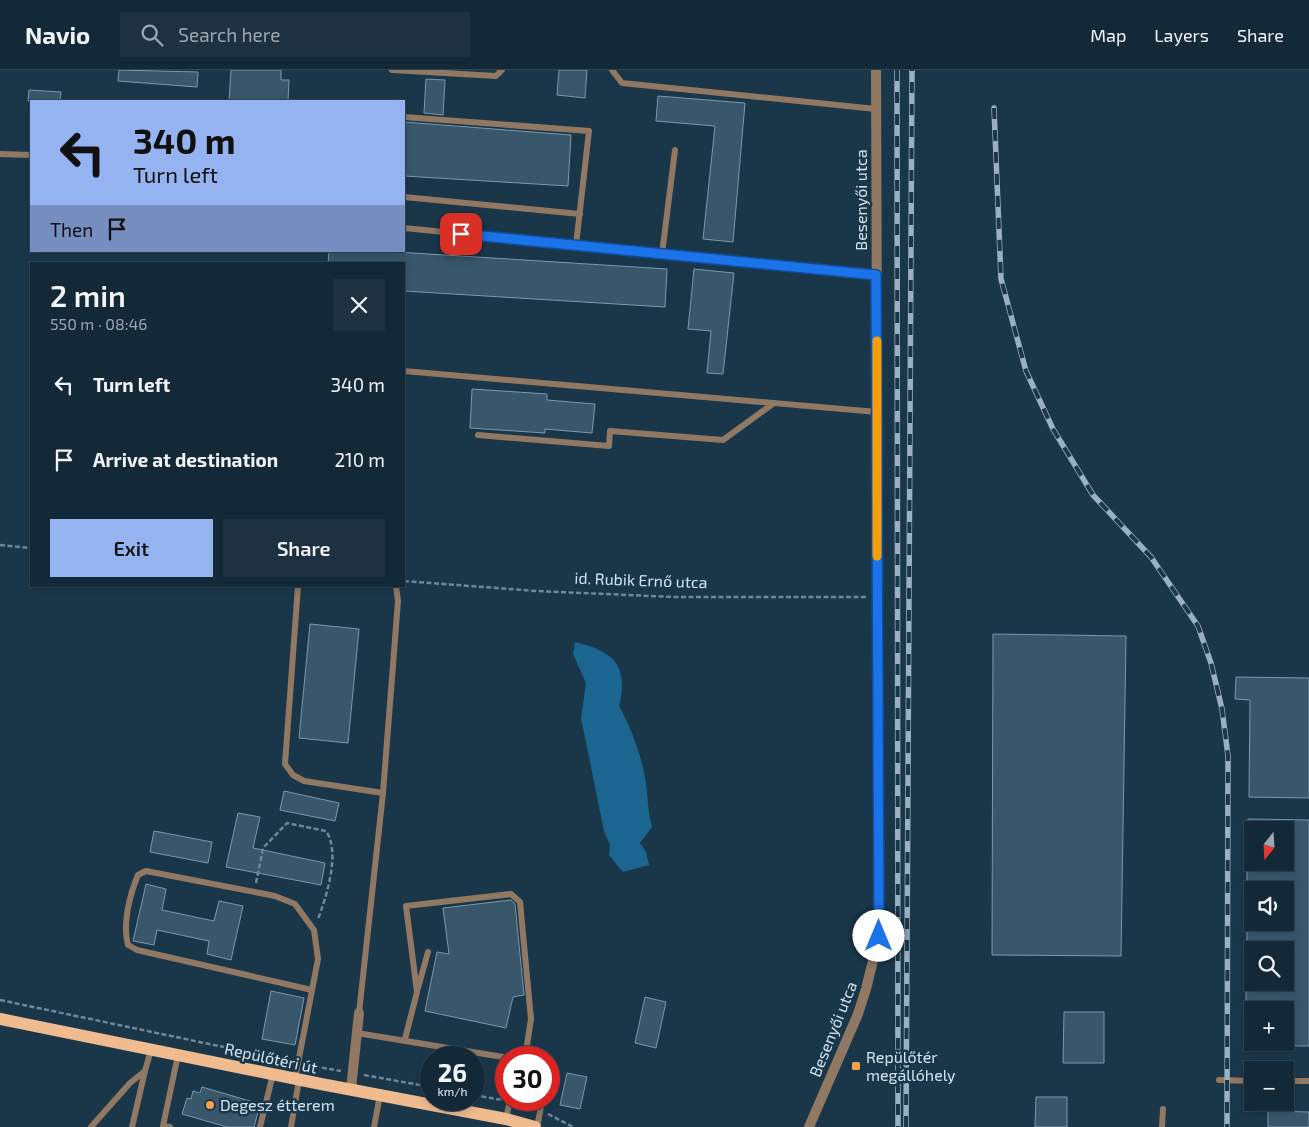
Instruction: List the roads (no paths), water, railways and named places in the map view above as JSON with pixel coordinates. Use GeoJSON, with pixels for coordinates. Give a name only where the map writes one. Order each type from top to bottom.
{"type":"FeatureCollection","features":[{"type":"Feature","properties":{"kind":"main road","name":"Repülőtéri út"},"geometry":{"type":"LineString","coordinates":[[0,1019],[506,1119],[536,1127]]}},
{"type":"Feature","properties":{"kind":"street","name":"Besenyői utca"},"geometry":{"type":"LineString","coordinates":[[809,1127],[858,1014],[879,936],[876,70]]}},
{"type":"Feature","properties":{"kind":"street"},"geometry":{"type":"LineString","coordinates":[[351,1089],[359,1013]]}},
{"type":"Feature","properties":{"kind":"lane"},"geometry":{"type":"LineString","coordinates":[[392,70],[496,76],[502,70]]}},
{"type":"Feature","properties":{"kind":"lane"},"geometry":{"type":"LineString","coordinates":[[612,70],[622,83],[876,109]]}},
{"type":"Feature","properties":{"kind":"lane"},"geometry":{"type":"LineString","coordinates":[[405,117],[589,131],[576,245]]}},
{"type":"Feature","properties":{"kind":"lane"},"geometry":{"type":"LineString","coordinates":[[662,254],[675,150]]}},
{"type":"Feature","properties":{"kind":"lane"},"geometry":{"type":"LineString","coordinates":[[0,154],[30,155]]}},
{"type":"Feature","properties":{"kind":"lane"},"geometry":{"type":"LineString","coordinates":[[405,197],[580,214]]}},
{"type":"Feature","properties":{"kind":"lane"},"geometry":{"type":"LineString","coordinates":[[405,228],[876,275]]}},
{"type":"Feature","properties":{"kind":"lane"},"geometry":{"type":"LineString","coordinates":[[405,371],[877,412]]}},
{"type":"Feature","properties":{"kind":"lane"},"geometry":{"type":"LineString","coordinates":[[478,434],[609,446],[610,431],[724,440],[774,404]]}},
{"type":"Feature","properties":{"kind":"lane"},"geometry":{"type":"LineString","coordinates":[[298,587],[285,764],[293,775],[304,781],[383,793]]}},
{"type":"Feature","properties":{"kind":"lane"},"geometry":{"type":"LineString","coordinates":[[359,1013],[383,793],[398,601],[396,587]]}},
{"type":"Feature","properties":{"kind":"lane"},"geometry":{"type":"LineString","coordinates":[[291,1127],[297,1079],[318,959],[314,930],[295,904],[274,896],[146,871],[138,875],[134,884],[124,932],[128,945],[137,950],[312,990]]}},
{"type":"Feature","properties":{"kind":"lane"},"geometry":{"type":"LineString","coordinates":[[417,992],[406,906],[511,894],[520,902],[531,1019],[527,1046]]}},
{"type":"Feature","properties":{"kind":"lane"},"geometry":{"type":"LineString","coordinates":[[405,1039],[428,952]]}},
{"type":"Feature","properties":{"kind":"lane"},"geometry":{"type":"LineString","coordinates":[[357,1033],[405,1039],[495,1055]]}},
{"type":"Feature","properties":{"kind":"lane"},"geometry":{"type":"LineString","coordinates":[[132,1127],[151,1050]]}},
{"type":"Feature","properties":{"kind":"lane"},"geometry":{"type":"LineString","coordinates":[[170,1127],[163,1126],[178,1055]]}},
{"type":"Feature","properties":{"kind":"lane"},"geometry":{"type":"LineString","coordinates":[[91,1127],[130,1082],[145,1071]]}},
{"type":"Feature","properties":{"kind":"lane"},"geometry":{"type":"LineString","coordinates":[[260,1127],[273,1074]]}},
{"type":"Feature","properties":{"kind":"lane"},"geometry":{"type":"LineString","coordinates":[[1219,1080],[1244,1080]]}},
{"type":"Feature","properties":{"kind":"lane"},"geometry":{"type":"LineString","coordinates":[[1294,1081],[1309,1081]]}},
{"type":"Feature","properties":{"kind":"lane"},"geometry":{"type":"LineString","coordinates":[[374,1127],[380,1095]]}},
{"type":"Feature","properties":{"kind":"lane"},"geometry":{"type":"LineString","coordinates":[[1162,1109],[1162,1127]]}},
{"type":"Feature","properties":{"kind":"lane"},"geometry":{"type":"LineString","coordinates":[[506,1119],[507,1111]]}},
{"type":"Feature","properties":{"kind":"lane"},"geometry":{"type":"LineString","coordinates":[[536,1127],[540,1111]]}},
{"type":"Feature","properties":{"kind":"water"},"geometry":{"type":"Polygon","coordinates":[[[575,642],[600,650],[615,662],[620,671],[622,692],[619,706],[636,744],[646,784],[652,827],[640,843],[646,852],[649,865],[623,872],[609,855],[610,845],[604,831],[581,718],[586,683],[573,654],[575,642]]]}},
{"type":"Feature","properties":{"kind":"railway"},"geometry":{"type":"LineString","coordinates":[[897,70],[898,1127]]}},
{"type":"Feature","properties":{"kind":"railway"},"geometry":{"type":"LineString","coordinates":[[906,1127],[912,70]]}},
{"type":"Feature","properties":{"kind":"railway"},"geometry":{"type":"LineString","coordinates":[[994,108],[1001,279],[1026,371],[1053,429],[1093,495],[1151,557],[1198,626],[1211,663],[1222,709],[1228,756],[1227,1127]]}},
{"type":"Feature","properties":{"kind":"place","name":"Repülőtér megállóhely"},"geometry":{"type":"Point","coordinates":[856,1066]}},
{"type":"Feature","properties":{"kind":"place","name":"Degesz étterem"},"geometry":{"type":"Point","coordinates":[210,1105]}}]}
